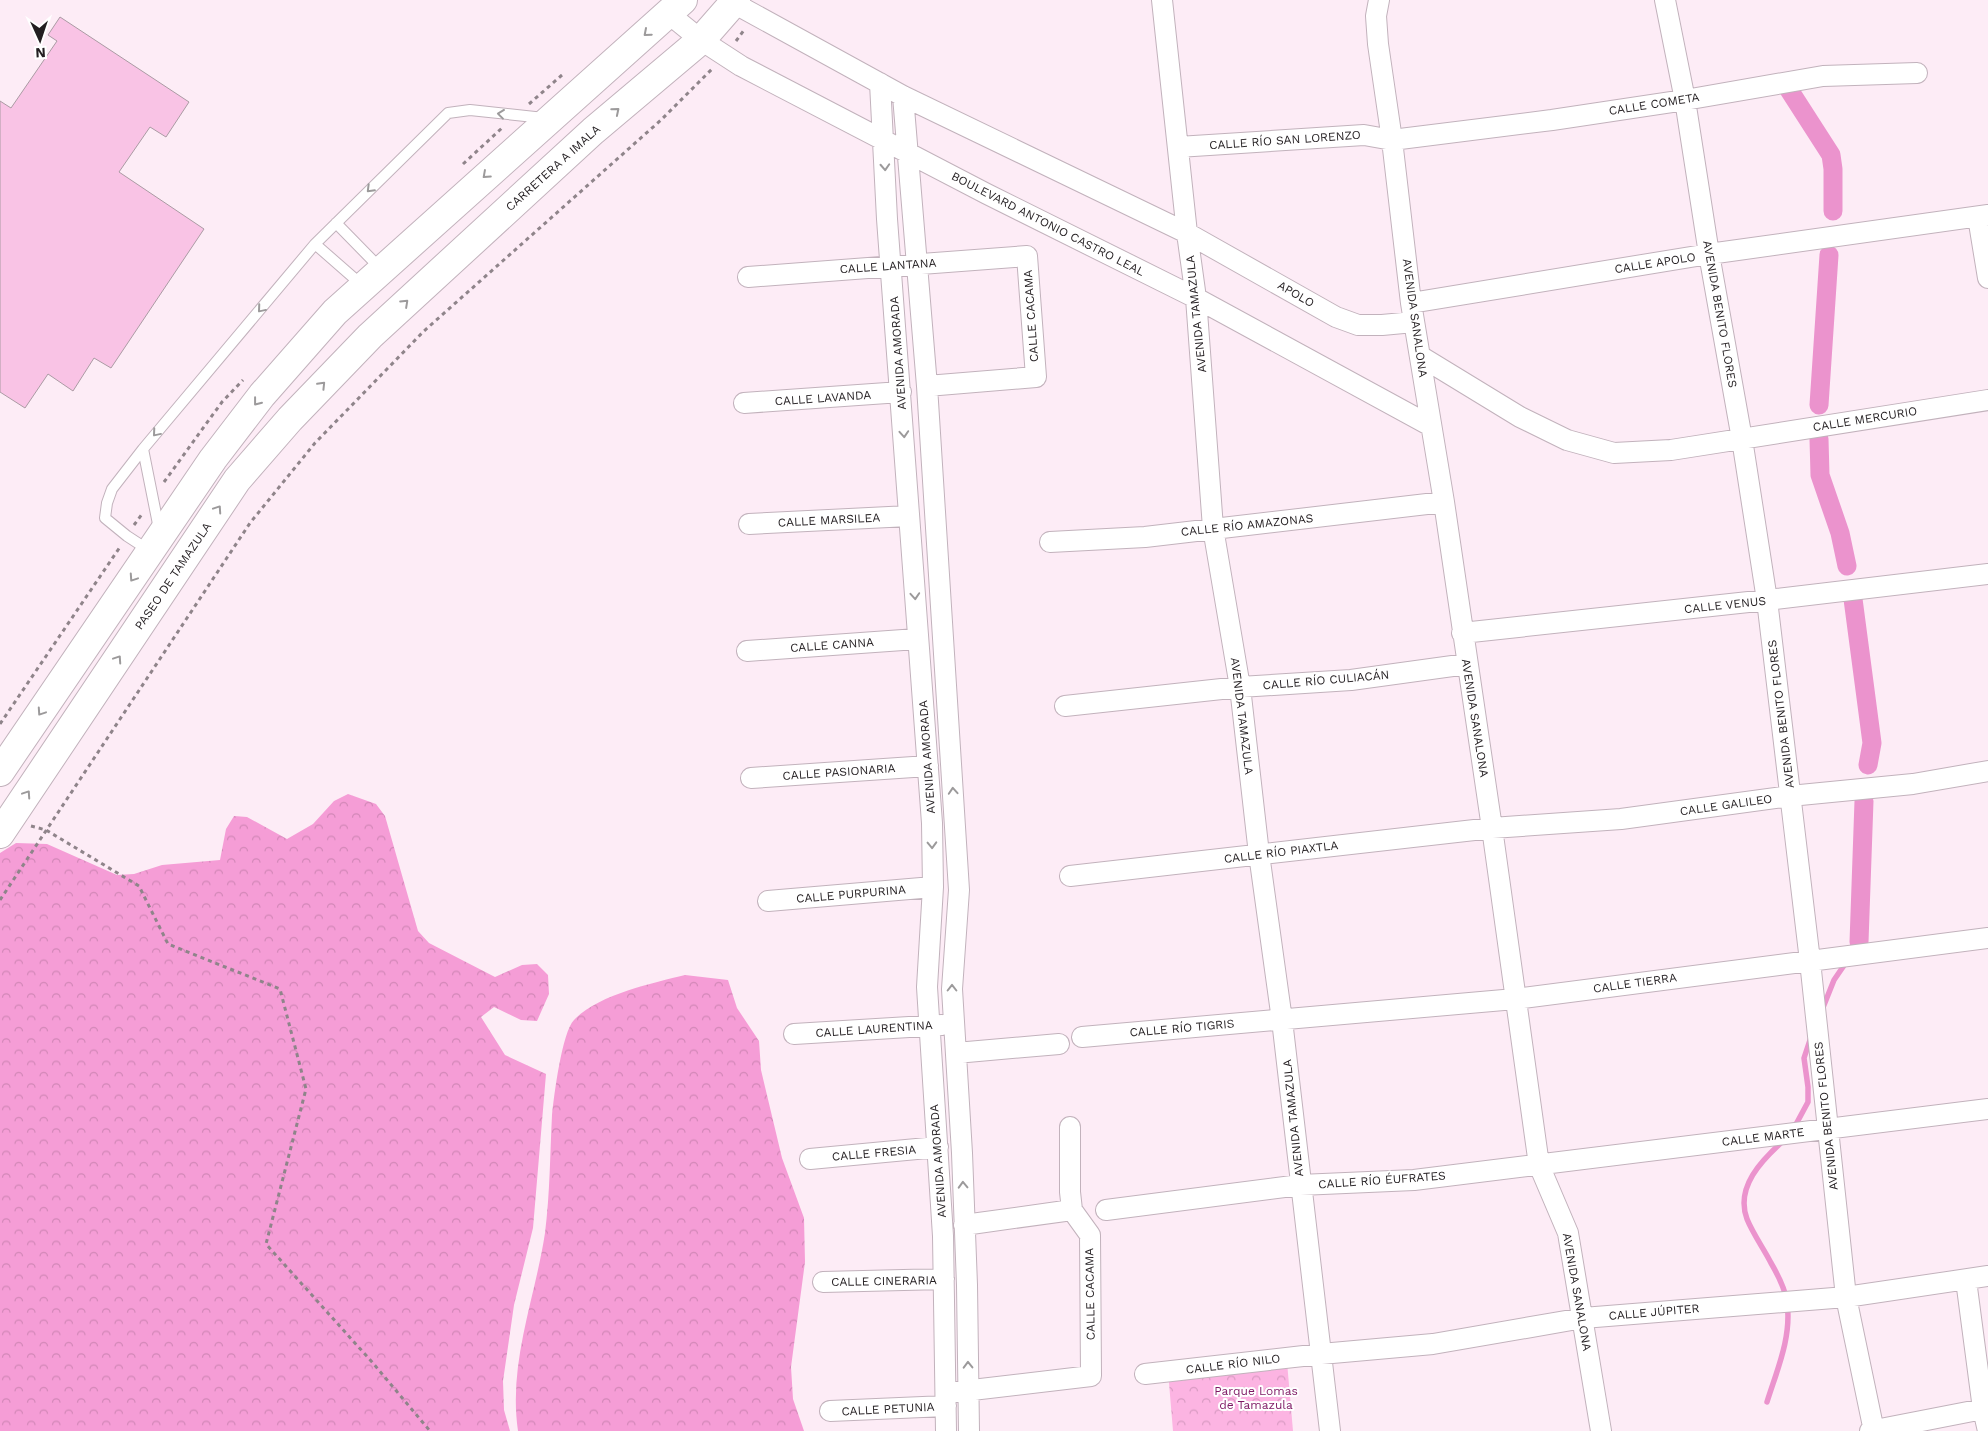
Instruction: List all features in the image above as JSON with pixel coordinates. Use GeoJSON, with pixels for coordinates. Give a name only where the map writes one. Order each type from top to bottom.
{"type":"FeatureCollection","features":[{"type":"Feature","properties":{"kind":"main road","name":"CARRETERA A IMALA"},"geometry":{"type":"LineString","coordinates":[[370,336],[593,131],[701,40],[738,5]]}},
{"type":"Feature","properties":{"kind":"main road"},"geometry":{"type":"LineString","coordinates":[[0,772],[213,459],[262,395],[335,312],[676,7]]}},
{"type":"Feature","properties":{"kind":"main road","name":"PASEO DE TAMAZULA"},"geometry":{"type":"LineString","coordinates":[[5,827],[237,480],[290,419],[370,336]]}},
{"type":"Feature","properties":{"kind":"street","name":"AVENIDA TAMAZULA"},"geometry":{"type":"LineString","coordinates":[[1162,0],[1187,233],[1196,298],[1214,528],[1240,687],[1259,854],[1282,1020],[1330,1431]]}},
{"type":"Feature","properties":{"kind":"street","name":"AVENIDA SANALONA"},"geometry":{"type":"LineString","coordinates":[[1379,0],[1376,16],[1378,44],[1413,313],[1444,502],[1492,828],[1538,1165],[1568,1233],[1601,1431]]}},
{"type":"Feature","properties":{"kind":"street","name":"AVENIDA BENITO FLORES"},"geometry":{"type":"LineString","coordinates":[[1665,0],[1685,100],[1708,254],[1742,439],[1767,600],[1810,961],[1846,1297],[1874,1431]]}},
{"type":"Feature","properties":{"kind":"street"},"geometry":{"type":"LineString","coordinates":[[738,5],[904,96],[1187,233]]}},
{"type":"Feature","properties":{"kind":"street","name":"BOULEVARD ANTONIO CASTRO LEAL"},"geometry":{"type":"LineString","coordinates":[[676,7],[701,40],[741,66],[883,141],[1196,298],[1431,426]]}},
{"type":"Feature","properties":{"kind":"street","name":"CALLE COMETA"},"geometry":{"type":"LineString","coordinates":[[1392,140],[1552,120],[1685,100],[1823,76],[1917,73]]}},
{"type":"Feature","properties":{"kind":"street","name":"AVENIDA AMORADA"},"geometry":{"type":"LineString","coordinates":[[880,83],[887,219],[928,766],[933,887],[927,988],[931,1070],[938,1147],[944,1280],[946,1431]]}},
{"type":"Feature","properties":{"kind":"street","name":"AVENIDA AMORADA"},"geometry":{"type":"LineString","coordinates":[[904,96],[912,218],[927,386],[959,890],[952,990],[964,1225],[969,1431]]}},
{"type":"Feature","properties":{"kind":"street","name":"CALLE RÍO SAN LORENZO"},"geometry":{"type":"LineString","coordinates":[[1178,147],[1364,135],[1392,140]]}},
{"type":"Feature","properties":{"kind":"street"},"geometry":{"type":"LineString","coordinates":[[1983,216],[1988,278]]}},
{"type":"Feature","properties":{"kind":"street","name":"CALLE APOLO"},"geometry":{"type":"LineString","coordinates":[[1413,313],[1708,254],[1983,216]]}},
{"type":"Feature","properties":{"kind":"street"},"geometry":{"type":"LineString","coordinates":[[887,219],[912,218]]}},
{"type":"Feature","properties":{"kind":"street","name":"APOLO"},"geometry":{"type":"LineString","coordinates":[[1187,233],[1336,317],[1358,325],[1382,325],[1413,313]]}},
{"type":"Feature","properties":{"kind":"street","name":"CALLE LANTANA"},"geometry":{"type":"LineString","coordinates":[[748,277],[1027,256]]}},
{"type":"Feature","properties":{"kind":"street","name":"CALLE CACAMA"},"geometry":{"type":"LineString","coordinates":[[927,386],[1036,377],[1027,256]]}},
{"type":"Feature","properties":{"kind":"street","name":"CALLE MERCURIO"},"geometry":{"type":"LineString","coordinates":[[1420,356],[1520,417],[1567,440],[1614,453],[1671,450],[1988,400]]}},
{"type":"Feature","properties":{"kind":"street","name":"CALLE LAVANDA"},"geometry":{"type":"LineString","coordinates":[[744,403],[901,392]]}},
{"type":"Feature","properties":{"kind":"street","name":"CALLE RÍO AMAZONAS"},"geometry":{"type":"LineString","coordinates":[[1050,542],[1145,537],[1444,502]]}},
{"type":"Feature","properties":{"kind":"street","name":"CALLE MARSILEA"},"geometry":{"type":"LineString","coordinates":[[749,524],[909,516]]}},
{"type":"Feature","properties":{"kind":"street","name":"CALLE VENUS"},"geometry":{"type":"LineString","coordinates":[[1462,632],[1767,600],[1988,574]]}},
{"type":"Feature","properties":{"kind":"street","name":"CALLE CANNA"},"geometry":{"type":"LineString","coordinates":[[747,651],[917,639]]}},
{"type":"Feature","properties":{"kind":"street","name":"CALLE RÍO CULIACÁN"},"geometry":{"type":"LineString","coordinates":[[1065,706],[1240,687],[1351,680],[1467,664]]}},
{"type":"Feature","properties":{"kind":"street"},"geometry":{"type":"LineString","coordinates":[[924,722],[948,719]]}},
{"type":"Feature","properties":{"kind":"street","name":"CALLE PASIONARIA"},"geometry":{"type":"LineString","coordinates":[[751,778],[928,766]]}},
{"type":"Feature","properties":{"kind":"street","name":"CALLE GALILEO"},"geometry":{"type":"LineString","coordinates":[[1492,828],[1621,820],[1790,796],[1913,784],[1988,771]]}},
{"type":"Feature","properties":{"kind":"street","name":"CALLE RÍO PIAXTLA"},"geometry":{"type":"LineString","coordinates":[[1070,876],[1492,828]]}},
{"type":"Feature","properties":{"kind":"street","name":"CALLE PURPURINA"},"geometry":{"type":"LineString","coordinates":[[768,901],[933,887]]}},
{"type":"Feature","properties":{"kind":"street","name":"CALLE TIERRA"},"geometry":{"type":"LineString","coordinates":[[1282,1020],[1515,999],[1988,938]]}},
{"type":"Feature","properties":{"kind":"street","name":"CALLE RÍO TIGRIS"},"geometry":{"type":"LineString","coordinates":[[1082,1037],[1282,1020]]}},
{"type":"Feature","properties":{"kind":"street","name":"CALLE LAURENTINA"},"geometry":{"type":"LineString","coordinates":[[794,1034],[954,1024]]}},
{"type":"Feature","properties":{"kind":"street"},"geometry":{"type":"LineString","coordinates":[[956,1053],[1059,1044]]}},
{"type":"Feature","properties":{"kind":"street","name":"CALLE MARTE"},"geometry":{"type":"LineString","coordinates":[[1538,1165],[1988,1110]]}},
{"type":"Feature","properties":{"kind":"street"},"geometry":{"type":"LineString","coordinates":[[964,1225],[1072,1210],[1070,1192],[1070,1127]]}},
{"type":"Feature","properties":{"kind":"street","name":"CALLE FRESIA"},"geometry":{"type":"LineString","coordinates":[[810,1159],[938,1147]]}},
{"type":"Feature","properties":{"kind":"street","name":"CALLE RÍO ÉUFRATES"},"geometry":{"type":"LineString","coordinates":[[1106,1210],[1300,1184],[1414,1180],[1538,1165]]}},
{"type":"Feature","properties":{"kind":"street","name":"CALLE CACAMA"},"geometry":{"type":"LineString","coordinates":[[1072,1210],[1090,1235],[1091,1376]]}},
{"type":"Feature","properties":{"kind":"street","name":"CALLE JÚPITER"},"geometry":{"type":"LineString","coordinates":[[1321,1354],[1432,1344],[1582,1318],[1846,1297],[1988,1276]]}},
{"type":"Feature","properties":{"kind":"street","name":"CALLE CINERARIA"},"geometry":{"type":"LineString","coordinates":[[823,1282],[944,1280]]}},
{"type":"Feature","properties":{"kind":"street"},"geometry":{"type":"LineString","coordinates":[[1966,1280],[1982,1362],[1983,1409],[1988,1431]]}},
{"type":"Feature","properties":{"kind":"street","name":"CALLE RÍO NILO"},"geometry":{"type":"LineString","coordinates":[[1145,1374],[1321,1354]]}},
{"type":"Feature","properties":{"kind":"street","name":"CALLE PETUNIA"},"geometry":{"type":"LineString","coordinates":[[830,1411],[945,1400],[968,1390],[1091,1376]]}},
{"type":"Feature","properties":{"kind":"street"},"geometry":{"type":"LineString","coordinates":[[1870,1431],[1983,1409]]}},
{"type":"Feature","properties":{"kind":"lane"},"geometry":{"type":"LineString","coordinates":[[143,449],[156,544],[127,536],[105,518],[107,503],[112,489],[143,449],[315,244],[448,113],[470,110],[514,116],[550,118]]}},
{"type":"Feature","properties":{"kind":"lane"},"geometry":{"type":"LineString","coordinates":[[336,223],[373,278]]}},
{"type":"Feature","properties":{"kind":"lane"},"geometry":{"type":"LineString","coordinates":[[315,244],[373,278]]}},
{"type":"Feature","properties":{"kind":"path"},"geometry":{"type":"LineString","coordinates":[[0,900],[250,523],[315,443],[424,331],[661,120],[725,56],[738,5]]}},
{"type":"Feature","properties":{"kind":"path"},"geometry":{"type":"LineString","coordinates":[[5,827],[46,830],[139,886],[168,944],[280,989],[306,1089],[266,1244],[372,1362],[430,1431]]}},
{"type":"Feature","properties":{"kind":"green space"},"geometry":{"type":"Polygon","coordinates":[[[348,794],[376,804],[385,816],[418,931],[429,943],[495,977],[522,965],[537,964],[548,975],[549,994],[537,1021],[521,1020],[494,1007],[481,1017],[505,1055],[546,1074],[533,1228],[514,1305],[503,1381],[504,1410],[510,1431],[0,1431],[0,853],[16,843],[47,844],[117,875],[134,874],[162,865],[220,860],[226,829],[234,816],[247,817],[287,839],[313,824],[334,801],[348,794]]]}},
{"type":"Feature","properties":{"kind":"green space"},"geometry":{"type":"Polygon","coordinates":[[[685,975],[728,980],[737,1008],[759,1041],[761,1070],[782,1158],[804,1218],[805,1262],[791,1367],[793,1399],[804,1431],[518,1431],[516,1406],[520,1356],[545,1233],[552,1115],[559,1065],[566,1037],[574,1020],[584,1011],[597,1004],[626,991],[685,975]]]}},
{"type":"Feature","properties":{"kind":"green space","name":"Parque Lomas de Tamazula"},"geometry":{"type":"Polygon","coordinates":[[[1287,1362],[1293,1431],[1173,1431],[1168,1371],[1287,1362]]]}},
{"type":"Feature","properties":{"kind":"building"},"geometry":{"type":"Polygon","coordinates":[[[60,17],[189,102],[166,137],[150,127],[119,172],[204,229],[111,368],[94,358],[73,391],[48,374],[25,408],[0,392],[0,101],[11,108],[57,41],[48,35],[60,17]]]}},
{"type":"Feature","properties":{"kind":"waterway"},"geometry":{"type":"LineString","coordinates":[[1786,85],[1831,155],[1833,211]]}},
{"type":"Feature","properties":{"kind":"waterway"},"geometry":{"type":"LineString","coordinates":[[1819,405],[1829,255]]}},
{"type":"Feature","properties":{"kind":"waterway"},"geometry":{"type":"LineString","coordinates":[[1819,439],[1820,475],[1840,533],[1847,566]]}},
{"type":"Feature","properties":{"kind":"waterway"},"geometry":{"type":"LineString","coordinates":[[1853,599],[1872,743],[1868,765]]}},
{"type":"Feature","properties":{"kind":"waterway"},"geometry":{"type":"LineString","coordinates":[[1859,942],[1864,801]]}},
{"type":"Feature","properties":{"kind":"waterway"},"geometry":{"type":"LineString","coordinates":[[1822,1010],[1834,980],[1847,961]]}},
{"type":"Feature","properties":{"kind":"waterway"},"geometry":{"type":"LineString","coordinates":[[1794,1128],[1808,1102],[1804,1058],[1811,1037]]}},
{"type":"Feature","properties":{"kind":"waterway"},"geometry":{"type":"LineString","coordinates":[[1767,1402],[1786,1341],[1787,1302],[1779,1277],[1752,1230],[1744,1207],[1748,1185],[1753,1175],[1783,1141]]}}]}
